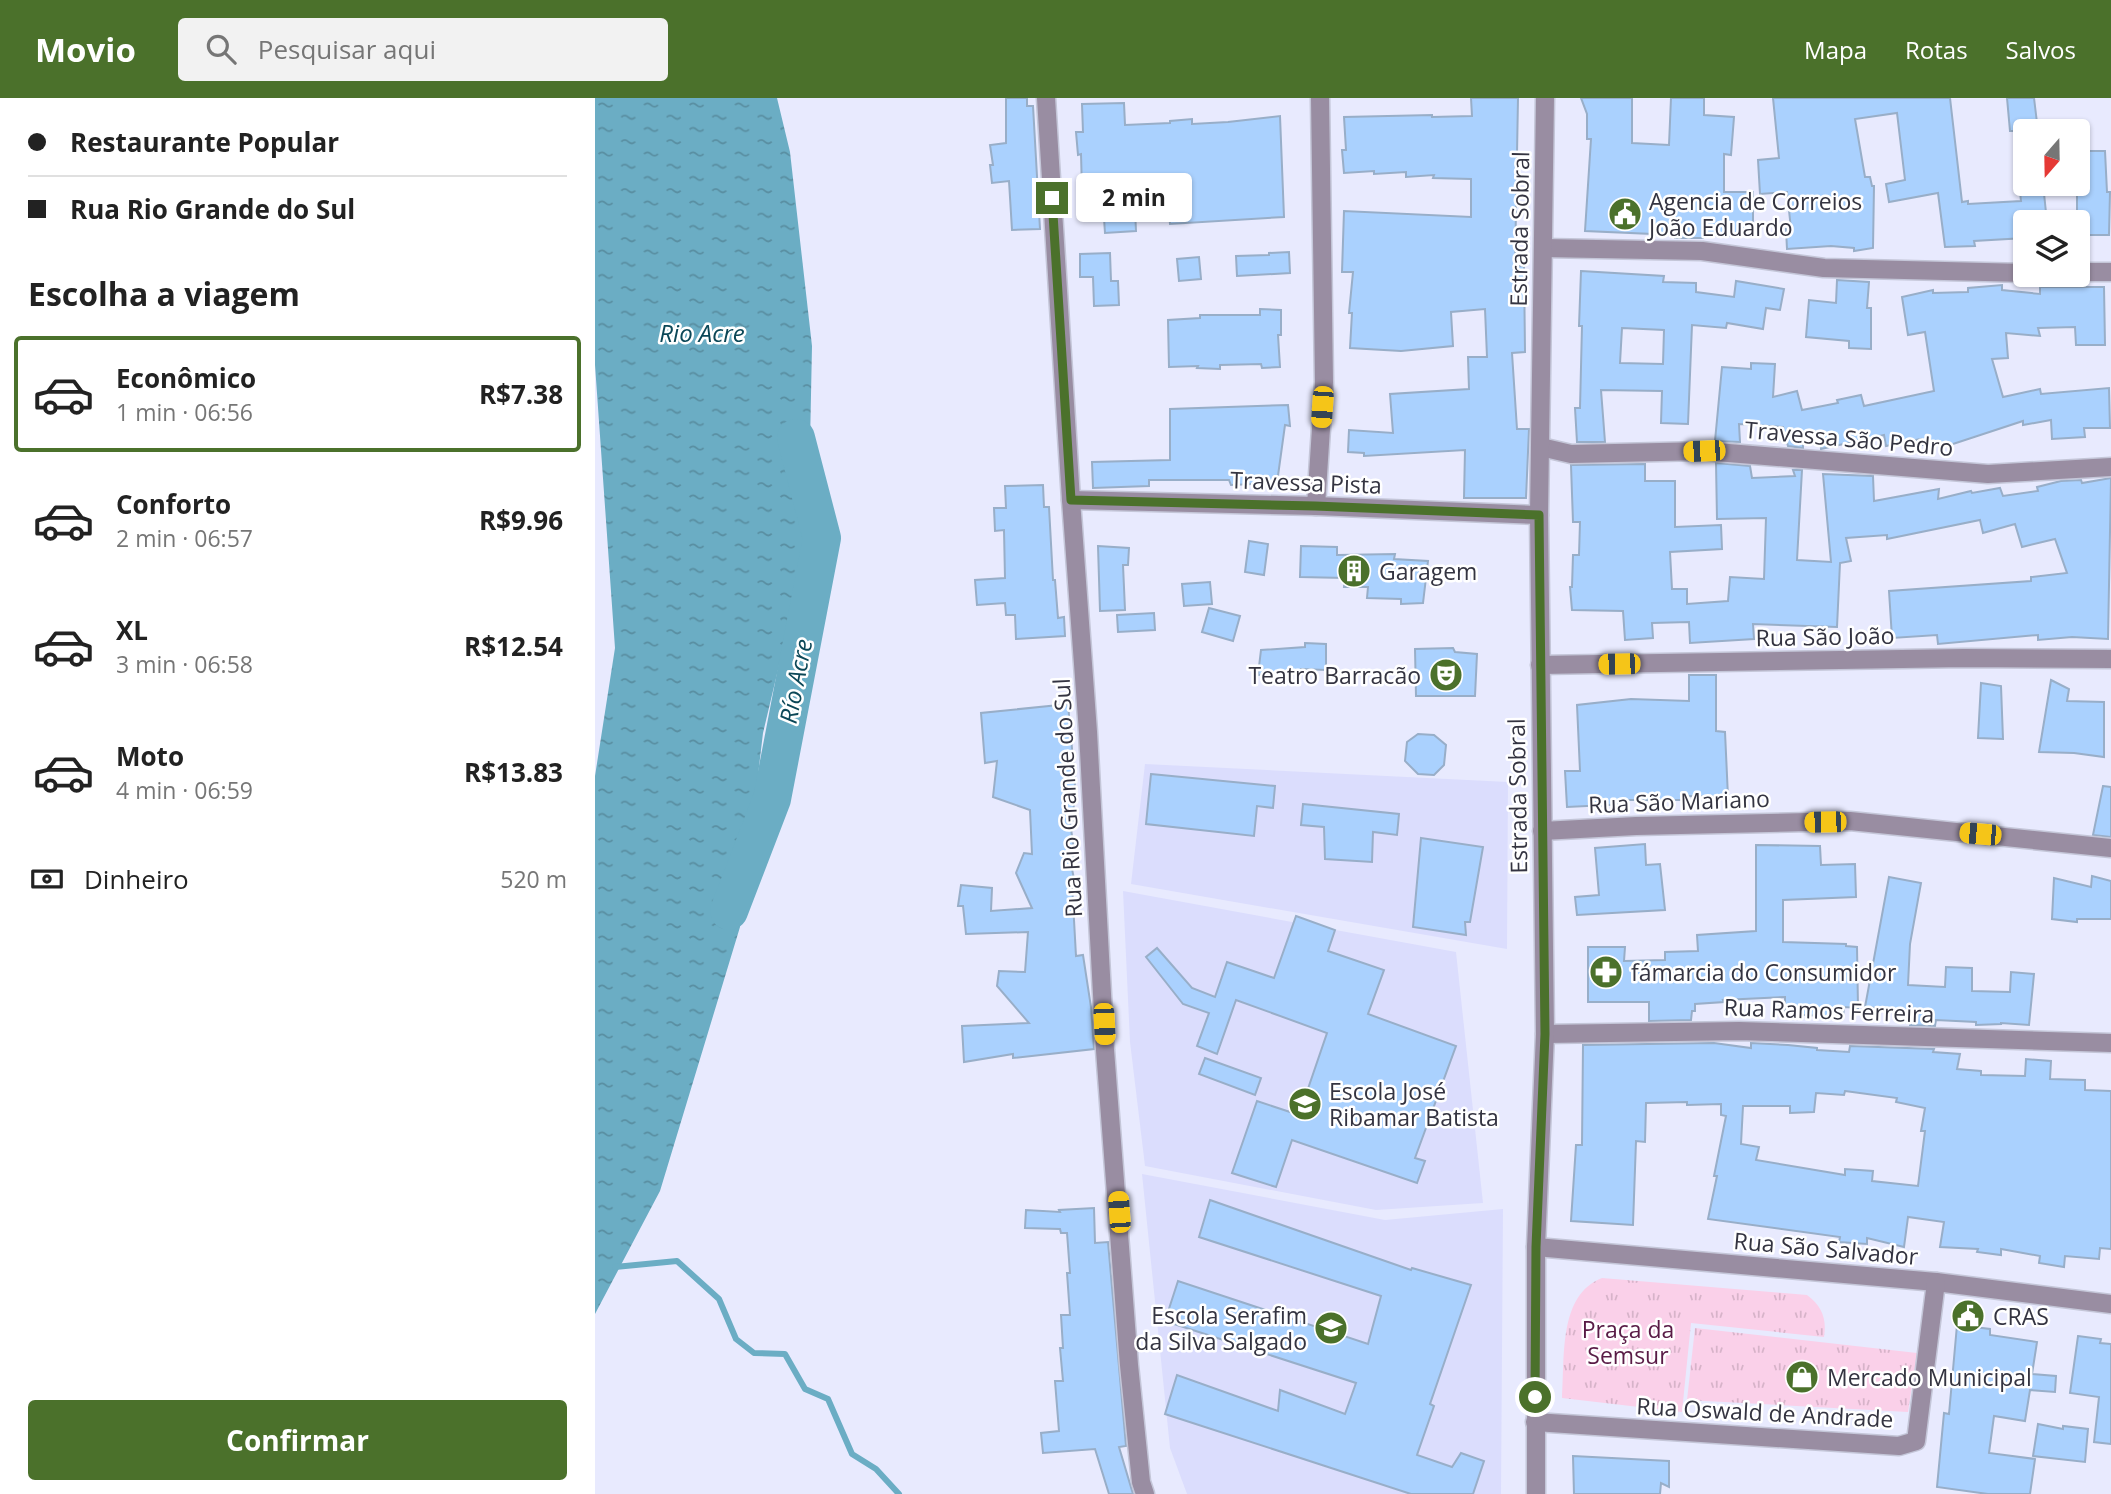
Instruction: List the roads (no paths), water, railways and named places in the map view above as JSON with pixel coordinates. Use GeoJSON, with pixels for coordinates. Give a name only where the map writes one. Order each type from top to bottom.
{"type":"FeatureCollection","features":[{"type":"Feature","properties":{"kind":"street","name":"Rua Rio Grande do Sul"},"geometry":{"type":"LineString","coordinates":[[1046,98],[1089,745],[1105,1050],[1129,1365],[1141,1482],[1145,1494]]}},
{"type":"Feature","properties":{"kind":"street"},"geometry":{"type":"LineString","coordinates":[[1315,506],[1324,382],[1320,98]]}},
{"type":"Feature","properties":{"kind":"street","name":"Estrada Sobral"},"geometry":{"type":"LineString","coordinates":[[1536,1494],[1536,1247],[1545,1034],[1539,515],[1545,98]]}},
{"type":"Feature","properties":{"kind":"street"},"geometry":{"type":"LineString","coordinates":[[1544,248],[1702,251],[1824,268],[2013,273]]}},
{"type":"Feature","properties":{"kind":"street"},"geometry":{"type":"LineString","coordinates":[[2090,272],[2111,272]]}},
{"type":"Feature","properties":{"kind":"street","name":"Travessa São Pedro"},"geometry":{"type":"LineString","coordinates":[[1541,447],[1571,454],[1704,451],[1988,474],[2111,467]]}},
{"type":"Feature","properties":{"kind":"street","name":"Travessa Pista"},"geometry":{"type":"LineString","coordinates":[[1071,500],[1539,515]]}},
{"type":"Feature","properties":{"kind":"street","name":"Rua São João"},"geometry":{"type":"LineString","coordinates":[[1540,665],[1964,658],[2111,659]]}},
{"type":"Feature","properties":{"kind":"street","name":"Rua São Mariano"},"geometry":{"type":"LineString","coordinates":[[1542,831],[1850,821],[2111,848]]}},
{"type":"Feature","properties":{"kind":"street","name":"Rua Ramos Ferreira"},"geometry":{"type":"LineString","coordinates":[[1545,1034],[1738,1031],[2111,1043]]}},
{"type":"Feature","properties":{"kind":"street","name":"Rua São Salvador"},"geometry":{"type":"LineString","coordinates":[[1536,1247],[1935,1282],[2111,1304]]}},
{"type":"Feature","properties":{"kind":"street","name":"Rua Oswald de Andrade"},"geometry":{"type":"LineString","coordinates":[[1535,1422],[1899,1446],[1916,1441],[1935,1282]]}},
{"type":"Feature","properties":{"kind":"water","name":"Rio Acre"},"geometry":{"type":"Polygon","coordinates":[[[595,98],[777,98],[790,152],[812,346],[808,543],[763,733],[740,927],[660,1191],[595,1314],[595,776],[615,648],[595,365],[595,98]]]}},
{"type":"Feature","properties":{"kind":"waterway","name":"Río Acre"},"geometry":{"type":"LineString","coordinates":[[729,911],[772,799],[822,538],[796,438]]}},
{"type":"Feature","properties":{"kind":"waterway"},"geometry":{"type":"LineString","coordinates":[[615,1267],[677,1261],[719,1299],[736,1339],[754,1353],[785,1354],[805,1389],[828,1399],[852,1454],[876,1469],[899,1494]]}},
{"type":"Feature","properties":{"kind":"place","name":"Agencia de Correios João Eduardo"},"geometry":{"type":"Point","coordinates":[1625,214]}},
{"type":"Feature","properties":{"kind":"place","name":"Garagem"},"geometry":{"type":"Point","coordinates":[1354,571]}},
{"type":"Feature","properties":{"kind":"place","name":"Teatro Barracão"},"geometry":{"type":"Point","coordinates":[1446,675]}},
{"type":"Feature","properties":{"kind":"place","name":"fámarcia do Consumidor"},"geometry":{"type":"Point","coordinates":[1606,972]}},
{"type":"Feature","properties":{"kind":"place","name":"Escola José Ribamar Batista"},"geometry":{"type":"Point","coordinates":[1305,1104]}},
{"type":"Feature","properties":{"kind":"place","name":"CRAS"},"geometry":{"type":"Point","coordinates":[1968,1316]}},
{"type":"Feature","properties":{"kind":"place","name":"Escola Serafim da Silva Salgado"},"geometry":{"type":"Point","coordinates":[1331,1328]}},
{"type":"Feature","properties":{"kind":"place","name":"Mercado Municipal"},"geometry":{"type":"Point","coordinates":[1802,1377]}},
{"type":"Feature","properties":{"kind":"park label","name":"Praça da Semsur"},"geometry":{"type":"Point","coordinates":[1628,1342]}}]}
